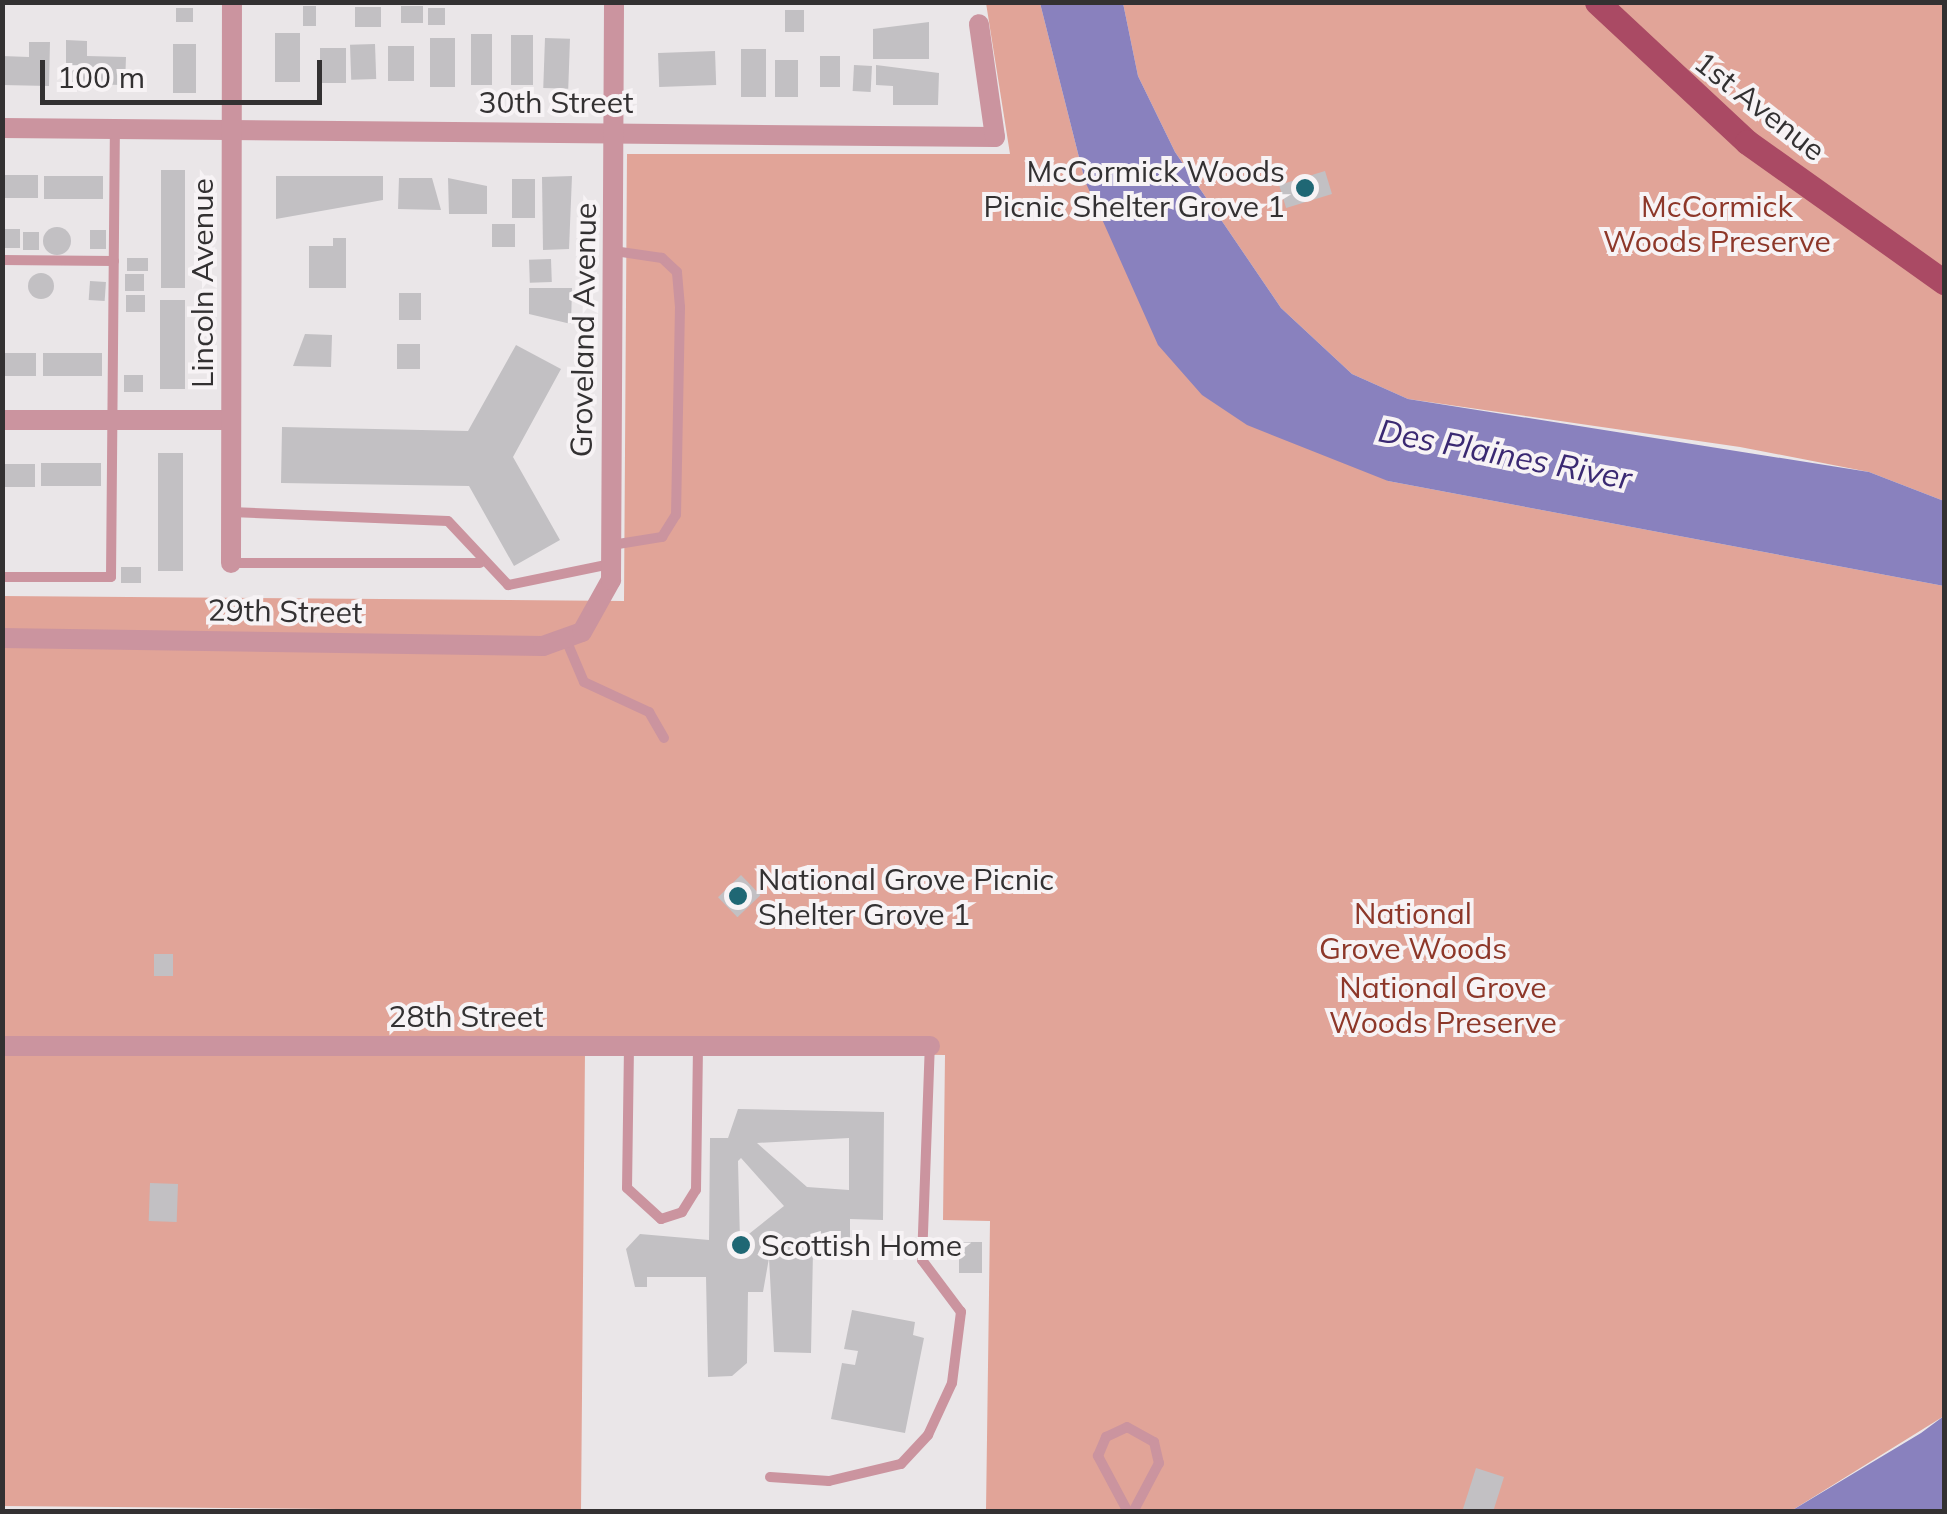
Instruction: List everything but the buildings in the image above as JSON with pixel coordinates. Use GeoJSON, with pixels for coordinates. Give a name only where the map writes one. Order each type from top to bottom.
{"type":"FeatureCollection","features":[{"type":"Feature","properties":{"kind":"main road","name":"1st Avenue"},"geometry":{"type":"LineString","coordinates":[[1596,2],[1747,142],[1944,282]]}},
{"type":"Feature","properties":{"kind":"street","name":"Lincoln Avenue"},"geometry":{"type":"LineString","coordinates":[[231,563],[232,2]]}},
{"type":"Feature","properties":{"kind":"street","name":"Groveland Avenue"},"geometry":{"type":"LineString","coordinates":[[567,642],[602,606],[611,555],[614,2]]}},
{"type":"Feature","properties":{"kind":"street","name":"30th Street"},"geometry":{"type":"LineString","coordinates":[[2,128],[995,137],[979,24]]}},
{"type":"Feature","properties":{"kind":"street"},"geometry":{"type":"LineString","coordinates":[[2,420],[231,420]]}},
{"type":"Feature","properties":{"kind":"street","name":"29th Street"},"geometry":{"type":"LineString","coordinates":[[2,638],[567,642]]}},
{"type":"Feature","properties":{"kind":"street","name":"28th Street"},"geometry":{"type":"LineString","coordinates":[[2,1046],[930,1046]]}},
{"type":"Feature","properties":{"kind":"lane"},"geometry":{"type":"LineString","coordinates":[[2,576],[111,577],[114,129]]}},
{"type":"Feature","properties":{"kind":"lane"},"geometry":{"type":"LineString","coordinates":[[231,512],[433,517],[462,530],[480,564],[508,586],[662,536],[676,515],[680,307],[677,272],[662,258],[614,252]]}},
{"type":"Feature","properties":{"kind":"lane"},"geometry":{"type":"LineString","coordinates":[[2,260],[114,262]]}},
{"type":"Feature","properties":{"kind":"lane"},"geometry":{"type":"LineString","coordinates":[[231,563],[480,564]]}},
{"type":"Feature","properties":{"kind":"lane"},"geometry":{"type":"LineString","coordinates":[[567,642],[584,682],[649,712],[664,738]]}},
{"type":"Feature","properties":{"kind":"lane"},"geometry":{"type":"LineString","coordinates":[[629,1045],[627,1188],[661,1219],[692,1204],[696,1190],[698,1045]]}},
{"type":"Feature","properties":{"kind":"lane"},"geometry":{"type":"LineString","coordinates":[[770,1477],[829,1480],[901,1464],[928,1435],[952,1383],[961,1312],[922,1260],[930,1046]]}},
{"type":"Feature","properties":{"kind":"lane"},"geometry":{"type":"LineString","coordinates":[[1127,1427],[1145,1432],[1158,1452],[1130,1512],[1098,1456],[1106,1437],[1127,1427]]}},
{"type":"Feature","properties":{"kind":"green space","name":"National Grove Woods"},"geometry":{"type":"Polygon","coordinates":[[[986,3],[1040,3],[1085,181],[1388,481],[1944,586],[1944,1416],[1791,1511],[986,1511],[990,1221],[943,1220],[945,1055],[585,1051],[581,1511],[3,1506],[2,596],[624,601],[627,154],[1010,154],[986,3]]]}},
{"type":"Feature","properties":{"kind":"green space","name":"McCormick Woods Preserve"},"geometry":{"type":"Polygon","coordinates":[[[1123,3],[1944,3],[1944,501],[1869,472],[1740,447],[1408,399],[1352,374],[1281,308],[1175,152],[1138,76],[1123,3]]]}},
{"type":"Feature","properties":{"kind":"water","name":"Des Plaines River"},"geometry":{"type":"Polygon","coordinates":[[[1040,3],[1123,3],[1138,76],[1175,152],[1281,308],[1352,374],[1408,399],[1869,472],[1944,501],[1944,586],[1388,481],[1247,425],[1202,395],[1158,345],[1085,181],[1040,3]]]}},
{"type":"Feature","properties":{"kind":"water"},"geometry":{"type":"Polygon","coordinates":[[[1944,1416],[1944,1511],[1791,1511],[1921,1433],[1944,1416]]]}},
{"type":"Feature","properties":{"kind":"place","name":"McCormick Woods Picnic Shelter Grove 1"},"geometry":{"type":"Point","coordinates":[1305,188]}},
{"type":"Feature","properties":{"kind":"place","name":"National Grove Picnic Shelter Grove 1"},"geometry":{"type":"Point","coordinates":[738,896]}},
{"type":"Feature","properties":{"kind":"place","name":"Scottish Home"},"geometry":{"type":"Point","coordinates":[741,1245]}},
{"type":"Feature","properties":{"kind":"park label","name":"National Grove Woods Preserve"},"geometry":{"type":"Point","coordinates":[1443,1004]}}]}
